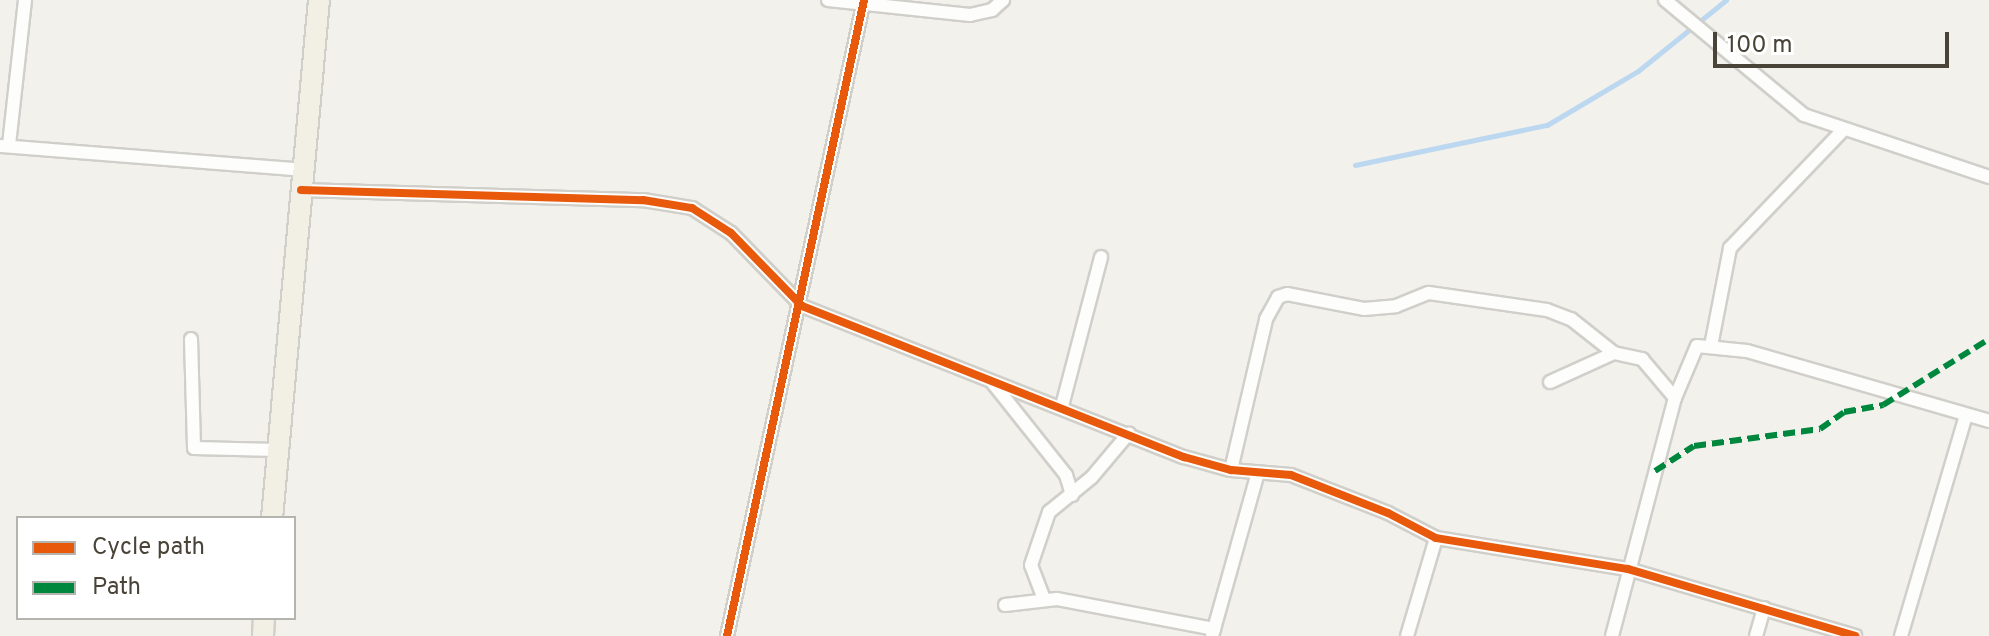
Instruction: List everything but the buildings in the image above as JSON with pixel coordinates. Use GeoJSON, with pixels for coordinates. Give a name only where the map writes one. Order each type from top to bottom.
{"type":"FeatureCollection","features":[{"type":"Feature","properties":{"kind":"main road"},"geometry":{"type":"LineString","coordinates":[[272,516],[319,0]]}},
{"type":"Feature","properties":{"kind":"street"},"geometry":{"type":"LineString","coordinates":[[25,0],[4,145],[302,180],[643,200],[692,208],[731,233],[802,306],[1062,406],[1184,457],[1231,470],[1291,475],[1388,513],[1436,538],[1628,569],[1855,636]]}},
{"type":"Feature","properties":{"kind":"street"},"geometry":{"type":"LineString","coordinates":[[828,0],[864,1],[970,15],[992,10],[1003,0]]}},
{"type":"Feature","properties":{"kind":"street"},"geometry":{"type":"LineString","coordinates":[[1665,0],[1804,115],[1989,177]]}},
{"type":"Feature","properties":{"kind":"street"},"geometry":{"type":"LineString","coordinates":[[727,636],[802,306],[864,1]]}},
{"type":"Feature","properties":{"kind":"street"},"geometry":{"type":"LineString","coordinates":[[1711,346],[1730,248],[1843,130]]}},
{"type":"Feature","properties":{"kind":"street"},"geometry":{"type":"LineString","coordinates":[[1062,406],[1101,257]]}},
{"type":"Feature","properties":{"kind":"street"},"geometry":{"type":"LineString","coordinates":[[1231,470],[1266,319],[1278,297],[1287,294],[1364,309],[1396,306],[1429,293],[1500,301],[1560,314],[1614,353],[1642,359],[1675,398]]}},
{"type":"Feature","properties":{"kind":"street"},"geometry":{"type":"LineString","coordinates":[[191,339],[194,448],[277,450]]}},
{"type":"Feature","properties":{"kind":"street"},"geometry":{"type":"LineString","coordinates":[[1612,636],[1675,398],[1697,346],[1711,346],[1838,375],[1989,421]]}},
{"type":"Feature","properties":{"kind":"street"},"geometry":{"type":"LineString","coordinates":[[1550,382],[1614,353]]}},
{"type":"Feature","properties":{"kind":"street"},"geometry":{"type":"LineString","coordinates":[[990,379],[1066,475],[1072,495]]}},
{"type":"Feature","properties":{"kind":"street"},"geometry":{"type":"LineString","coordinates":[[1901,636],[1966,415]]}},
{"type":"Feature","properties":{"kind":"street"},"geometry":{"type":"LineString","coordinates":[[1044,599],[1033,573],[1035,546],[1051,508],[1072,495],[1129,433]]}},
{"type":"Feature","properties":{"kind":"street"},"geometry":{"type":"LineString","coordinates":[[1005,605],[1044,599],[1213,632],[1258,472]]}},
{"type":"Feature","properties":{"kind":"street"},"geometry":{"type":"LineString","coordinates":[[1407,636],[1436,538]]}},
{"type":"Feature","properties":{"kind":"street"},"geometry":{"type":"LineString","coordinates":[[1756,636],[1764,608]]}},
{"type":"Feature","properties":{"kind":"waterway"},"geometry":{"type":"LineString","coordinates":[[1355,165],[1547,125],[1638,71],[1726,0]]}},
{"type":"Feature","properties":{"kind":"marked path"},"geometry":{"type":"LineString","coordinates":[[1655,471],[1694,446],[1820,429],[1844,412],[1883,405],[1989,339]]}},
{"type":"Feature","properties":{"kind":"cycle path"},"geometry":{"type":"LineString","coordinates":[[727,636],[864,0]]}},
{"type":"Feature","properties":{"kind":"cycle path"},"geometry":{"type":"LineString","coordinates":[[301,190],[643,200],[692,208],[731,233],[802,306],[1184,457],[1231,470],[1291,475],[1388,513],[1436,538],[1628,569],[1855,636]]}}]}
